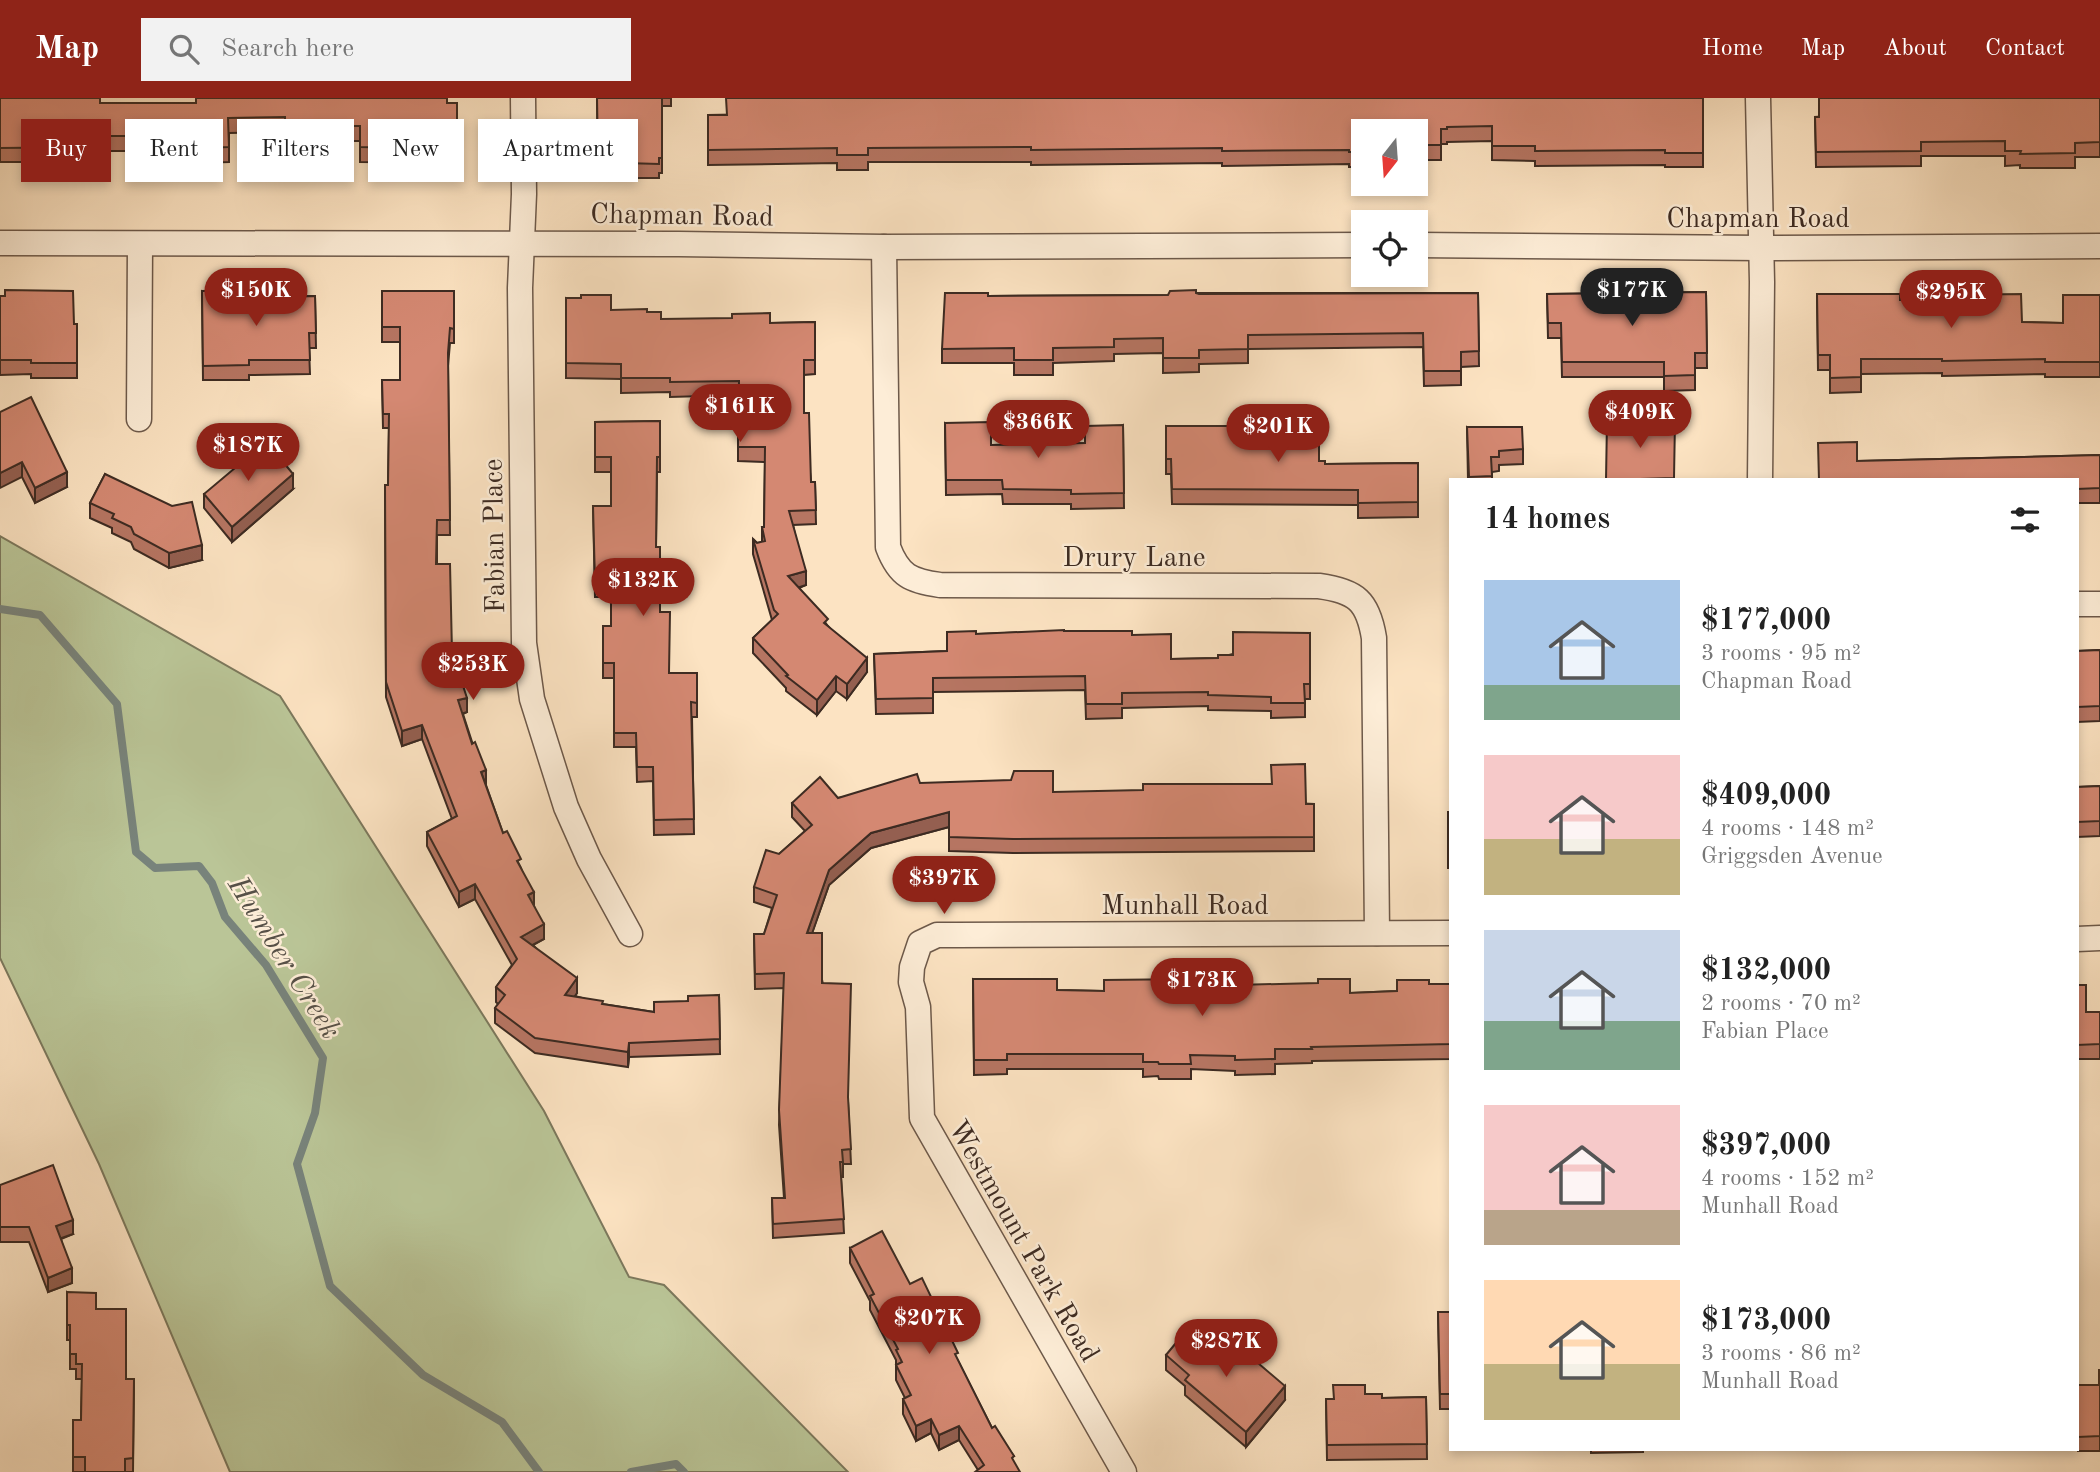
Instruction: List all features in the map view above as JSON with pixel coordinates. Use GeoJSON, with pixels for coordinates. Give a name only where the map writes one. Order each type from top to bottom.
{"type":"FeatureCollection","features":[{"type":"Feature","properties":{"kind":"street","name":"Fabian Place"},"geometry":{"type":"LineString","coordinates":[[523,98],[520,288],[527,671],[532,699],[566,807],[589,859],[630,934]]}},
{"type":"Feature","properties":{"kind":"street"},"geometry":{"type":"LineString","coordinates":[[1758,98],[1762,248],[1760,478]]}},
{"type":"Feature","properties":{"kind":"street","name":"Chapman Road"},"geometry":{"type":"LineString","coordinates":[[0,243],[522,243],[884,247],[1351,245]]}},
{"type":"Feature","properties":{"kind":"street"},"geometry":{"type":"LineString","coordinates":[[139,419],[140,244]]}},
{"type":"Feature","properties":{"kind":"street","name":"Chapman Road"},"geometry":{"type":"LineString","coordinates":[[1428,245],[1762,248],[2100,246]]}},
{"type":"Feature","properties":{"kind":"street","name":"Drury Lane"},"geometry":{"type":"LineString","coordinates":[[884,247],[888,547],[895,564],[907,577],[922,583],[940,585],[1320,586],[1339,589],[1359,600],[1370,617],[1374,638],[1377,933]]}},
{"type":"Feature","properties":{"kind":"street"},"geometry":{"type":"LineString","coordinates":[[2079,604],[2100,604]]}},
{"type":"Feature","properties":{"kind":"street","name":"Munhall Road"},"geometry":{"type":"LineString","coordinates":[[920,943],[937,935],[1449,933]]}},
{"type":"Feature","properties":{"kind":"street"},"geometry":{"type":"LineString","coordinates":[[2079,939],[2100,938]]}},
{"type":"Feature","properties":{"kind":"street","name":"Westmount Park Road"},"geometry":{"type":"LineString","coordinates":[[920,943],[914,954],[911,982],[918,1007],[922,1118],[1124,1472]]}},
{"type":"Feature","properties":{"kind":"green space"},"geometry":{"type":"Polygon","coordinates":[[[0,536],[280,696],[544,1111],[629,1277],[664,1285],[848,1472],[230,1472],[99,1164],[0,958],[0,536]]]}},
{"type":"Feature","properties":{"kind":"building"},"geometry":{"type":"Polygon","coordinates":[[[0,98],[100,98],[100,103],[196,103],[196,98],[447,98],[447,103],[457,103],[457,119],[368,119],[368,147],[360,147],[360,126],[354,126],[354,119],[285,117],[228,118],[229,147],[223,147],[223,119],[125,119],[125,136],[111,136],[111,119],[21,119],[21,148],[0,148],[0,98]]]}},
{"type":"Feature","properties":{"kind":"building"},"geometry":{"type":"Polygon","coordinates":[[[597,98],[662,98],[662,158],[659,158],[659,164],[638,163],[638,119],[597,119],[597,98]]]}},
{"type":"Feature","properties":{"kind":"building"},"geometry":{"type":"Polygon","coordinates":[[[726,98],[1703,98],[1703,153],[1665,153],[1665,150],[1535,151],[1535,146],[1492,146],[1492,126],[1447,127],[1441,129],[1441,145],[1428,145],[1428,119],[1351,119],[1351,152],[1222,151],[1222,148],[1031,150],[1031,147],[868,148],[868,155],[837,155],[837,148],[708,150],[708,115],[727,115],[726,98]]]}},
{"type":"Feature","properties":{"kind":"building"},"geometry":{"type":"Polygon","coordinates":[[[1819,98],[2100,98],[2100,142],[2075,143],[2075,153],[2020,154],[2021,151],[2005,151],[2005,141],[1921,142],[1921,151],[1816,152],[1815,117],[1819,117],[1819,98]]]}},
{"type":"Feature","properties":{"kind":"building"},"geometry":{"type":"Polygon","coordinates":[[[5,290],[73,291],[74,324],[77,324],[77,363],[0,360],[0,296],[5,296],[5,290]]]}},
{"type":"Feature","properties":{"kind":"building"},"geometry":{"type":"Polygon","coordinates":[[[248,290],[248,297],[315,296],[316,333],[309,333],[310,360],[249,360],[249,365],[203,366],[202,291],[248,290]]]}},
{"type":"Feature","properties":{"kind":"building"},"geometry":{"type":"Polygon","coordinates":[[[1196,290],[1199,294],[1478,293],[1479,351],[1461,352],[1461,371],[1424,371],[1423,333],[1248,335],[1248,349],[1199,350],[1199,358],[1163,358],[1163,338],[1114,339],[1114,347],[1053,348],[1053,360],[1014,360],[1014,348],[942,349],[945,293],[988,293],[988,296],[1168,295],[1170,291],[1196,290]]]}},
{"type":"Feature","properties":{"kind":"building"},"geometry":{"type":"Polygon","coordinates":[[[382,291],[454,291],[454,329],[450,328],[448,353],[450,520],[437,520],[436,564],[450,564],[452,652],[467,698],[458,700],[472,744],[475,742],[486,770],[481,772],[503,833],[507,831],[521,859],[517,861],[534,892],[528,895],[544,924],[521,937],[577,978],[565,995],[654,1012],[654,1002],[688,1001],[688,996],[719,995],[720,1039],[629,1043],[628,1052],[535,1038],[495,1008],[505,995],[496,987],[517,959],[475,884],[459,892],[427,832],[457,816],[422,725],[402,731],[386,682],[385,485],[388,485],[389,414],[383,414],[382,380],[400,380],[400,327],[382,327],[382,291]]]}},
{"type":"Feature","properties":{"kind":"building"},"geometry":{"type":"Polygon","coordinates":[[[1706,292],[1707,353],[1695,353],[1695,375],[1664,376],[1664,362],[1562,362],[1561,323],[1548,323],[1547,294],[1706,292]]]}},
{"type":"Feature","properties":{"kind":"building"},"geometry":{"type":"Polygon","coordinates":[[[1817,294],[1900,294],[1900,300],[1942,299],[1942,295],[2021,294],[2022,322],[2063,323],[2063,295],[2100,295],[2100,362],[2045,362],[2045,359],[1861,359],[1861,377],[1830,378],[1830,355],[1818,355],[1817,294]]]}},
{"type":"Feature","properties":{"kind":"building"},"geometry":{"type":"Polygon","coordinates":[[[581,295],[611,295],[611,310],[647,309],[647,312],[661,312],[661,319],[732,318],[732,314],[770,313],[770,323],[815,322],[815,360],[804,360],[804,413],[809,413],[811,482],[815,482],[816,510],[789,511],[806,571],[788,576],[828,619],[824,623],[867,658],[847,684],[836,676],[817,700],[786,676],[788,675],[753,638],[778,614],[774,610],[753,539],[757,543],[765,541],[762,527],[765,447],[738,447],[739,381],[670,382],[670,378],[621,378],[621,364],[566,363],[566,298],[581,298],[581,295]]]}},
{"type":"Feature","properties":{"kind":"building"},"geometry":{"type":"Polygon","coordinates":[[[31,397],[67,472],[35,488],[22,462],[0,473],[0,412],[31,397]]]}},
{"type":"Feature","properties":{"kind":"building"},"geometry":{"type":"Polygon","coordinates":[[[660,421],[656,547],[660,547],[660,612],[670,612],[669,673],[697,673],[697,703],[691,702],[694,819],[654,820],[653,767],[637,767],[636,733],[614,733],[614,663],[603,663],[603,626],[611,626],[611,582],[595,582],[593,506],[611,506],[611,457],[595,457],[595,422],[660,421]]]}},
{"type":"Feature","properties":{"kind":"building"},"geometry":{"type":"Polygon","coordinates":[[[1607,421],[1675,421],[1674,478],[1606,478],[1607,421]]]}},
{"type":"Feature","properties":{"kind":"building"},"geometry":{"type":"Polygon","coordinates":[[[991,422],[991,445],[1085,443],[1085,426],[1123,425],[1124,493],[1071,494],[1071,490],[1003,489],[1002,480],[946,480],[945,423],[991,422]]]}},
{"type":"Feature","properties":{"kind":"building"},"geometry":{"type":"Polygon","coordinates":[[[1166,426],[1319,426],[1319,461],[1325,461],[1325,464],[1418,463],[1418,502],[1358,503],[1358,490],[1172,489],[1171,459],[1166,459],[1166,426]]]}},
{"type":"Feature","properties":{"kind":"building"},"geometry":{"type":"Polygon","coordinates":[[[1467,427],[1522,427],[1523,449],[1499,451],[1499,457],[1491,457],[1492,476],[1469,477],[1467,427]]]}},
{"type":"Feature","properties":{"kind":"building"},"geometry":{"type":"Polygon","coordinates":[[[1857,442],[1857,461],[2100,455],[2100,488],[2079,489],[2079,478],[1819,478],[1818,443],[1857,442]]]}},
{"type":"Feature","properties":{"kind":"building"},"geometry":{"type":"Polygon","coordinates":[[[242,443],[275,452],[293,474],[232,527],[204,494],[235,468],[242,443]]]}},
{"type":"Feature","properties":{"kind":"building"},"geometry":{"type":"Polygon","coordinates":[[[105,474],[172,506],[192,502],[202,545],[169,553],[134,534],[131,527],[112,518],[114,514],[90,503],[105,474]]]}},
{"type":"Feature","properties":{"kind":"building"},"geometry":{"type":"Polygon","coordinates":[[[1064,630],[1132,631],[1132,635],[1171,634],[1171,659],[1233,655],[1233,632],[1310,633],[1310,684],[1304,684],[1305,703],[1271,703],[1271,697],[1208,695],[1208,692],[1122,693],[1122,704],[1086,704],[1085,676],[933,678],[933,698],[876,699],[874,654],[947,651],[947,632],[976,631],[976,634],[1064,630]]]}},
{"type":"Feature","properties":{"kind":"building"},"geometry":{"type":"Polygon","coordinates":[[[2100,650],[2100,706],[2079,707],[2079,651],[2100,650]]]}},
{"type":"Feature","properties":{"kind":"building"},"geometry":{"type":"Polygon","coordinates":[[[1305,764],[1306,804],[1314,804],[1314,837],[949,837],[949,812],[871,833],[829,870],[807,933],[822,933],[822,983],[851,984],[848,1097],[851,1149],[842,1150],[843,1162],[840,1162],[844,1219],[773,1224],[772,1198],[785,1198],[779,1110],[784,973],[755,974],[754,934],[764,934],[777,895],[754,887],[766,850],[779,854],[812,825],[792,803],[820,777],[838,798],[917,774],[920,783],[1011,780],[1014,771],[1053,771],[1053,792],[1143,790],[1143,784],[1272,784],[1271,765],[1305,764]]]}},
{"type":"Feature","properties":{"kind":"building"},"geometry":{"type":"Polygon","coordinates":[[[2100,786],[2100,821],[2079,822],[2079,787],[2100,786]]]}},
{"type":"Feature","properties":{"kind":"building"},"geometry":{"type":"Polygon","coordinates":[[[1448,812],[1449,812],[1449,853],[1448,812]]]}},
{"type":"Feature","properties":{"kind":"building"},"geometry":{"type":"Polygon","coordinates":[[[973,979],[1057,979],[1057,990],[1104,991],[1104,980],[1193,979],[1193,983],[1236,985],[1318,983],[1318,979],[1350,979],[1350,993],[1397,991],[1397,980],[1429,980],[1429,984],[1449,984],[1449,1044],[1275,1049],[1275,1059],[1235,1060],[1235,1056],[1190,1055],[1191,1064],[1143,1062],[1143,1054],[1007,1054],[1007,1060],[974,1060],[973,979]]]}},
{"type":"Feature","properties":{"kind":"building"},"geometry":{"type":"Polygon","coordinates":[[[2079,985],[2086,985],[2086,1012],[2100,1012],[2100,1044],[2079,1045],[2079,985]]]}},
{"type":"Feature","properties":{"kind":"building"},"geometry":{"type":"Polygon","coordinates":[[[53,1165],[73,1220],[56,1226],[72,1268],[48,1278],[29,1227],[0,1227],[0,1185],[53,1165]]]}},
{"type":"Feature","properties":{"kind":"building"},"geometry":{"type":"Polygon","coordinates":[[[882,1231],[910,1284],[922,1278],[958,1353],[955,1354],[992,1428],[995,1426],[1014,1456],[1012,1458],[1020,1472],[975,1472],[984,1465],[959,1426],[939,1435],[931,1419],[916,1426],[903,1399],[911,1395],[896,1365],[902,1362],[896,1350],[898,1349],[870,1296],[874,1294],[850,1248],[882,1231]]]}},
{"type":"Feature","properties":{"kind":"building"},"geometry":{"type":"Polygon","coordinates":[[[67,1292],[96,1293],[96,1309],[126,1309],[126,1379],[134,1379],[133,1458],[125,1459],[125,1472],[85,1472],[85,1457],[73,1457],[73,1420],[81,1420],[82,1364],[76,1364],[76,1354],[70,1354],[67,1292]]]}},
{"type":"Feature","properties":{"kind":"building"},"geometry":{"type":"Polygon","coordinates":[[[1438,1312],[1449,1312],[1449,1394],[1440,1394],[1438,1312]]]}},
{"type":"Feature","properties":{"kind":"building"},"geometry":{"type":"Polygon","coordinates":[[[1190,1326],[1234,1364],[1245,1352],[1285,1386],[1246,1432],[1185,1380],[1189,1375],[1166,1355],[1190,1326]]]}},
{"type":"Feature","properties":{"kind":"building"},"geometry":{"type":"Polygon","coordinates":[[[2100,1370],[2100,1436],[2079,1437],[2079,1385],[2099,1385],[2100,1370]]]}},
{"type":"Feature","properties":{"kind":"building"},"geometry":{"type":"Polygon","coordinates":[[[1333,1385],[1365,1385],[1365,1394],[1382,1394],[1382,1398],[1426,1397],[1427,1444],[1327,1445],[1326,1399],[1334,1399],[1333,1385]]]}},
{"type":"Feature","properties":{"kind":"waterway","name":"Humber Creek"},"geometry":{"type":"LineString","coordinates":[[0,609],[40,615],[117,704],[136,852],[155,868],[199,866],[212,883],[225,917],[266,965],[323,1058],[315,1113],[297,1164],[330,1286],[423,1375],[502,1422],[539,1472]]}},
{"type":"Feature","properties":{"kind":"waterway","name":"Humber Creek"},"geometry":{"type":"LineString","coordinates":[[631,1472],[676,1464],[684,1472]]}}]}
